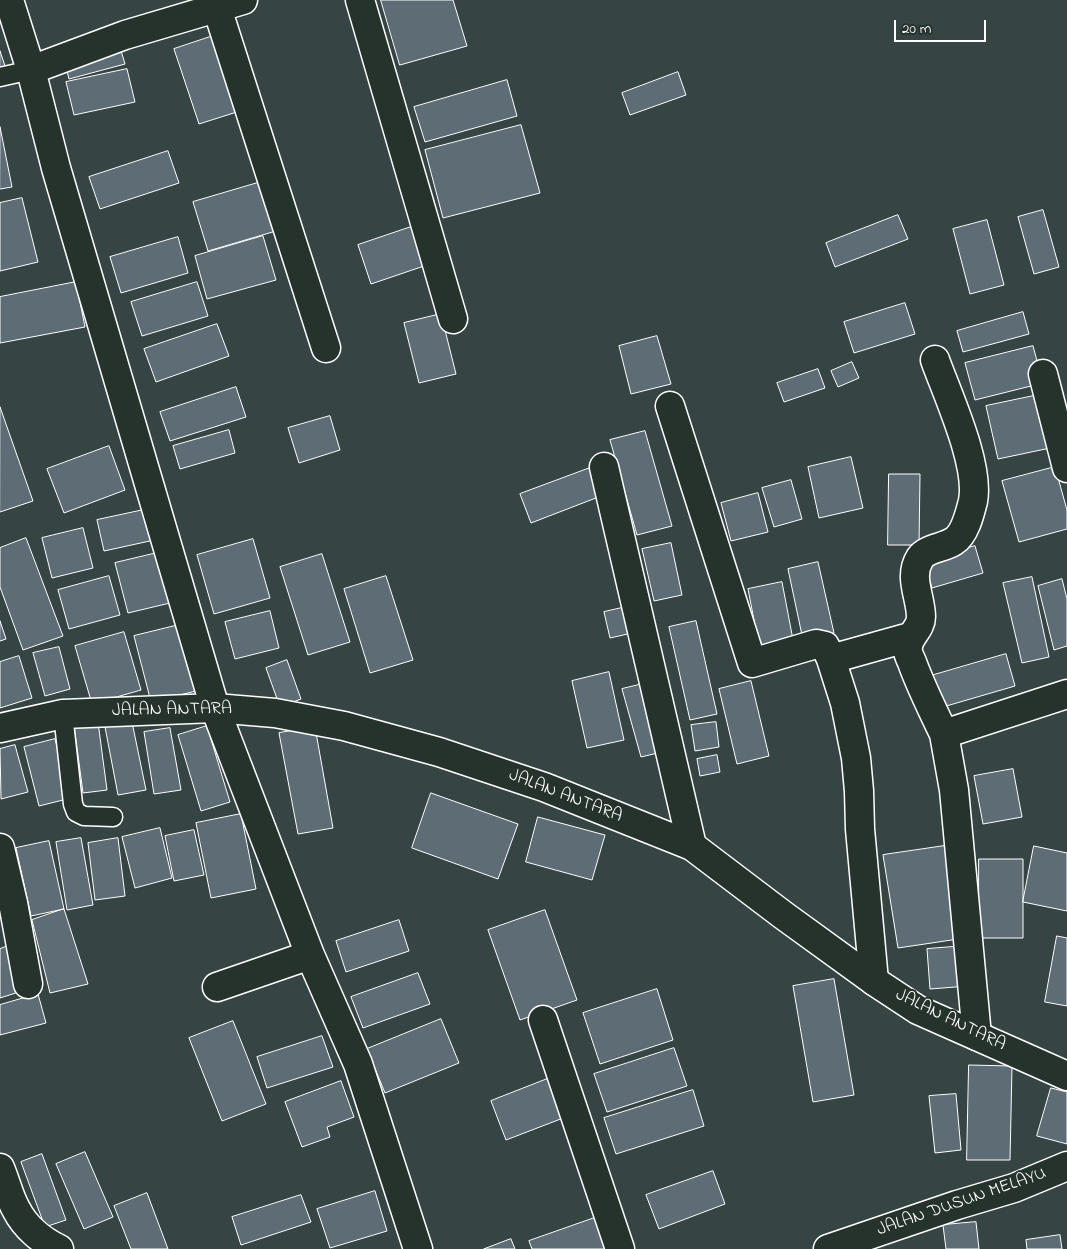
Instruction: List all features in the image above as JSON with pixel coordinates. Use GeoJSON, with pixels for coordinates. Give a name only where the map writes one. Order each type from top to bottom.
{"type":"FeatureCollection","features":[{"type":"Feature","properties":{"kind":"street"},"geometry":{"type":"LineString","coordinates":[[9,0],[31,70],[56,168],[215,708],[310,955],[358,1064],[418,1249]]}},
{"type":"Feature","properties":{"kind":"street"},"geometry":{"type":"LineString","coordinates":[[360,0],[453,319]]}},
{"type":"Feature","properties":{"kind":"street"},"geometry":{"type":"LineString","coordinates":[[31,70],[125,35],[230,4],[326,348]]}},
{"type":"Feature","properties":{"kind":"street"},"geometry":{"type":"LineString","coordinates":[[831,659],[910,637],[918,628],[921,617],[916,590],[915,568],[922,556],[954,541],[964,528],[973,499],[972,468],[965,442],[935,360]]}},
{"type":"Feature","properties":{"kind":"street"},"geometry":{"type":"LineString","coordinates":[[1043,374],[1067,468]]}},
{"type":"Feature","properties":{"kind":"street"},"geometry":{"type":"LineString","coordinates":[[670,406],[752,663],[816,644],[825,646],[831,659],[845,703],[856,758],[860,829],[874,981]]}},
{"type":"Feature","properties":{"kind":"street"},"geometry":{"type":"LineString","coordinates":[[604,467],[692,846]]}},
{"type":"Feature","properties":{"kind":"street"},"geometry":{"type":"LineString","coordinates":[[910,637],[908,650],[922,687],[944,734],[954,790],[977,1036]]}},
{"type":"Feature","properties":{"kind":"street"},"geometry":{"type":"LineString","coordinates":[[944,734],[1067,694]]}},
{"type":"Feature","properties":{"kind":"street","name":"JALAN ANTARA"},"geometry":{"type":"LineString","coordinates":[[0,728],[63,714],[215,708],[276,713],[324,722],[439,752],[544,787],[692,846],[782,916],[918,1010],[1067,1076]]}},
{"type":"Feature","properties":{"kind":"street"},"geometry":{"type":"LineString","coordinates":[[0,848],[13,902],[28,984]]}},
{"type":"Feature","properties":{"kind":"street"},"geometry":{"type":"LineString","coordinates":[[217,987],[310,955]]}},
{"type":"Feature","properties":{"kind":"street"},"geometry":{"type":"LineString","coordinates":[[543,1020],[620,1249]]}},
{"type":"Feature","properties":{"kind":"street","name":"JALAN DUSUN MELAYU"},"geometry":{"type":"LineString","coordinates":[[828,1249],[957,1205],[1014,1188],[1067,1166]]}},
{"type":"Feature","properties":{"kind":"street"},"geometry":{"type":"LineString","coordinates":[[0,1168],[16,1210],[39,1237],[59,1249]]}},
{"type":"Feature","properties":{"kind":"lane"},"geometry":{"type":"LineString","coordinates":[[0,77],[31,70]]}},
{"type":"Feature","properties":{"kind":"lane"},"geometry":{"type":"LineString","coordinates":[[63,714],[73,804],[76,812],[84,816],[113,817]]}},
{"type":"Feature","properties":{"kind":"building"},"geometry":{"type":"Polygon","coordinates":[[[381,0],[453,0],[467,46],[400,65],[381,0]]]}},
{"type":"Feature","properties":{"kind":"building"},"geometry":{"type":"Polygon","coordinates":[[[219,34],[243,110],[199,124],[174,49],[219,34]]]}},
{"type":"Feature","properties":{"kind":"building"},"geometry":{"type":"Polygon","coordinates":[[[119,44],[125,64],[69,79],[64,59],[119,44]]]}},
{"type":"Feature","properties":{"kind":"building"},"geometry":{"type":"Polygon","coordinates":[[[0,51],[6,69],[0,71],[0,51]]]}},
{"type":"Feature","properties":{"kind":"building"},"geometry":{"type":"Polygon","coordinates":[[[127,69],[135,102],[74,115],[66,82],[127,69]]]}},
{"type":"Feature","properties":{"kind":"building"},"geometry":{"type":"Polygon","coordinates":[[[678,72],[686,95],[630,115],[622,93],[678,72]]]}},
{"type":"Feature","properties":{"kind":"building"},"geometry":{"type":"Polygon","coordinates":[[[507,80],[517,116],[425,142],[414,107],[507,80]]]}},
{"type":"Feature","properties":{"kind":"building"},"geometry":{"type":"Polygon","coordinates":[[[521,125],[540,193],[443,218],[425,150],[521,125]]]}},
{"type":"Feature","properties":{"kind":"building"},"geometry":{"type":"Polygon","coordinates":[[[0,127],[12,187],[0,189],[0,127]]]}},
{"type":"Feature","properties":{"kind":"building"},"geometry":{"type":"Polygon","coordinates":[[[168,151],[179,183],[100,209],[89,177],[168,151]]]}},
{"type":"Feature","properties":{"kind":"building"},"geometry":{"type":"Polygon","coordinates":[[[261,182],[276,231],[208,251],[193,202],[261,182]]]}},
{"type":"Feature","properties":{"kind":"building"},"geometry":{"type":"Polygon","coordinates":[[[22,198],[38,262],[0,271],[0,203],[22,198]]]}},
{"type":"Feature","properties":{"kind":"building"},"geometry":{"type":"Polygon","coordinates":[[[1043,210],[1059,267],[1034,274],[1018,217],[1043,210]]]}},
{"type":"Feature","properties":{"kind":"building"},"geometry":{"type":"Polygon","coordinates":[[[898,215],[908,239],[835,267],[826,243],[898,215]]]}},
{"type":"Feature","properties":{"kind":"building"},"geometry":{"type":"Polygon","coordinates":[[[987,220],[1004,285],[970,294],[953,229],[987,220]]]}},
{"type":"Feature","properties":{"kind":"building"},"geometry":{"type":"Polygon","coordinates":[[[411,227],[424,266],[371,284],[358,245],[411,227]]]}},
{"type":"Feature","properties":{"kind":"building"},"geometry":{"type":"Polygon","coordinates":[[[263,236],[276,280],[207,299],[195,256],[263,236]]]}},
{"type":"Feature","properties":{"kind":"building"},"geometry":{"type":"Polygon","coordinates":[[[178,237],[188,273],[121,293],[110,257],[178,237]]]}},
{"type":"Feature","properties":{"kind":"building"},"geometry":{"type":"Polygon","coordinates":[[[76,282],[85,327],[0,343],[0,297],[76,282]]]}},
{"type":"Feature","properties":{"kind":"building"},"geometry":{"type":"Polygon","coordinates":[[[197,282],[208,316],[142,336],[131,302],[197,282]]]}},
{"type":"Feature","properties":{"kind":"building"},"geometry":{"type":"Polygon","coordinates":[[[905,303],[915,334],[854,353],[844,322],[905,303]]]}},
{"type":"Feature","properties":{"kind":"building"},"geometry":{"type":"Polygon","coordinates":[[[1023,312],[1029,334],[963,352],[957,331],[1023,312]]]}},
{"type":"Feature","properties":{"kind":"building"},"geometry":{"type":"Polygon","coordinates":[[[441,314],[456,374],[419,383],[404,323],[441,314]]]}},
{"type":"Feature","properties":{"kind":"building"},"geometry":{"type":"Polygon","coordinates":[[[217,324],[229,356],[156,382],[144,349],[217,324]]]}},
{"type":"Feature","properties":{"kind":"building"},"geometry":{"type":"Polygon","coordinates":[[[657,336],[671,384],[631,394],[619,346],[657,336]]]}},
{"type":"Feature","properties":{"kind":"building"},"geometry":{"type":"Polygon","coordinates":[[[1033,346],[1043,383],[975,400],[965,363],[1033,346]]]}},
{"type":"Feature","properties":{"kind":"building"},"geometry":{"type":"Polygon","coordinates":[[[852,362],[859,378],[838,387],[831,371],[852,362]]]}},
{"type":"Feature","properties":{"kind":"building"},"geometry":{"type":"Polygon","coordinates":[[[818,369],[825,388],[784,402],[777,383],[818,369]]]}},
{"type":"Feature","properties":{"kind":"building"},"geometry":{"type":"Polygon","coordinates":[[[236,387],[246,417],[170,441],[160,412],[236,387]]]}},
{"type":"Feature","properties":{"kind":"building"},"geometry":{"type":"Polygon","coordinates":[[[1043,394],[1055,447],[998,459],[986,406],[1043,394]]]}},
{"type":"Feature","properties":{"kind":"building"},"geometry":{"type":"Polygon","coordinates":[[[0,407],[33,501],[0,512],[0,407]]]}},
{"type":"Feature","properties":{"kind":"building"},"geometry":{"type":"Polygon","coordinates":[[[330,416],[340,450],[299,463],[288,428],[330,416]]]}},
{"type":"Feature","properties":{"kind":"building"},"geometry":{"type":"Polygon","coordinates":[[[229,430],[235,453],[180,469],[173,446],[229,430]]]}},
{"type":"Feature","properties":{"kind":"building"},"geometry":{"type":"Polygon","coordinates":[[[645,431],[672,526],[637,535],[610,440],[645,431]]]}},
{"type":"Feature","properties":{"kind":"building"},"geometry":{"type":"Polygon","coordinates":[[[109,446],[125,490],[64,513],[47,469],[109,446]]]}},
{"type":"Feature","properties":{"kind":"building"},"geometry":{"type":"Polygon","coordinates":[[[851,457],[863,508],[819,518],[808,467],[851,457]]]}},
{"type":"Feature","properties":{"kind":"building"},"geometry":{"type":"Polygon","coordinates":[[[1055,467],[1067,510],[1067,529],[1019,542],[1002,481],[1055,467]]]}},
{"type":"Feature","properties":{"kind":"building"},"geometry":{"type":"Polygon","coordinates":[[[590,468],[601,496],[531,523],[520,494],[590,468]]]}},
{"type":"Feature","properties":{"kind":"building"},"geometry":{"type":"Polygon","coordinates":[[[889,474],[920,474],[919,545],[888,545],[889,474]]]}},
{"type":"Feature","properties":{"kind":"building"},"geometry":{"type":"Polygon","coordinates":[[[791,480],[802,519],[774,527],[762,488],[791,480]]]}},
{"type":"Feature","properties":{"kind":"building"},"geometry":{"type":"Polygon","coordinates":[[[758,493],[768,532],[731,541],[721,503],[758,493]]]}},
{"type":"Feature","properties":{"kind":"building"},"geometry":{"type":"Polygon","coordinates":[[[153,508],[159,539],[104,551],[97,520],[153,508]]]}},
{"type":"Feature","properties":{"kind":"building"},"geometry":{"type":"Polygon","coordinates":[[[83,528],[93,568],[52,578],[42,538],[83,528]]]}},
{"type":"Feature","properties":{"kind":"building"},"geometry":{"type":"Polygon","coordinates":[[[26,538],[63,636],[23,650],[0,587],[0,548],[26,538]]]}},
{"type":"Feature","properties":{"kind":"building"},"geometry":{"type":"Polygon","coordinates":[[[253,539],[270,598],[214,614],[197,555],[253,539]]]}},
{"type":"Feature","properties":{"kind":"building"},"geometry":{"type":"Polygon","coordinates":[[[671,543],[682,595],[654,601],[642,549],[671,543]]]}},
{"type":"Feature","properties":{"kind":"building"},"geometry":{"type":"Polygon","coordinates":[[[975,546],[983,573],[932,588],[924,561],[975,546]]]}},
{"type":"Feature","properties":{"kind":"building"},"geometry":{"type":"Polygon","coordinates":[[[157,553],[170,603],[128,613],[115,563],[157,553]]]}},
{"type":"Feature","properties":{"kind":"building"},"geometry":{"type":"Polygon","coordinates":[[[322,554],[350,642],[308,655],[280,567],[322,554]]]}},
{"type":"Feature","properties":{"kind":"building"},"geometry":{"type":"Polygon","coordinates":[[[818,562],[834,633],[803,640],[788,569],[818,562]]]}},
{"type":"Feature","properties":{"kind":"building"},"geometry":{"type":"Polygon","coordinates":[[[109,576],[120,615],[69,629],[58,590],[109,576]]]}},
{"type":"Feature","properties":{"kind":"building"},"geometry":{"type":"Polygon","coordinates":[[[386,576],[413,660],[370,673],[344,589],[386,576]]]}},
{"type":"Feature","properties":{"kind":"building"},"geometry":{"type":"Polygon","coordinates":[[[1032,577],[1049,657],[1022,663],[1003,583],[1032,577]]]}},
{"type":"Feature","properties":{"kind":"building"},"geometry":{"type":"Polygon","coordinates":[[[1062,579],[1067,599],[1067,646],[1054,650],[1038,586],[1062,579]]]}},
{"type":"Feature","properties":{"kind":"building"},"geometry":{"type":"Polygon","coordinates":[[[782,582],[794,645],[760,651],[748,589],[782,582]]]}},
{"type":"Feature","properties":{"kind":"building"},"geometry":{"type":"Polygon","coordinates":[[[635,605],[641,631],[610,638],[604,612],[635,605]]]}},
{"type":"Feature","properties":{"kind":"building"},"geometry":{"type":"Polygon","coordinates":[[[270,611],[279,648],[235,659],[225,622],[270,611]]]}},
{"type":"Feature","properties":{"kind":"building"},"geometry":{"type":"Polygon","coordinates":[[[0,621],[6,639],[0,641],[0,621]]]}},
{"type":"Feature","properties":{"kind":"building"},"geometry":{"type":"Polygon","coordinates":[[[696,621],[717,714],[690,720],[669,627],[696,621]]]}},
{"type":"Feature","properties":{"kind":"building"},"geometry":{"type":"Polygon","coordinates":[[[179,625],[196,691],[151,702],[134,636],[179,625]]]}},
{"type":"Feature","properties":{"kind":"building"},"geometry":{"type":"Polygon","coordinates":[[[124,632],[141,690],[92,704],[75,646],[124,632]]]}},
{"type":"Feature","properties":{"kind":"building"},"geometry":{"type":"Polygon","coordinates":[[[59,647],[70,689],[45,696],[33,653],[59,647]]]}},
{"type":"Feature","properties":{"kind":"building"},"geometry":{"type":"Polygon","coordinates":[[[1006,654],[1015,686],[936,709],[927,677],[1006,654]]]}},
{"type":"Feature","properties":{"kind":"building"},"geometry":{"type":"Polygon","coordinates":[[[19,656],[32,698],[0,708],[0,662],[19,656]]]}},
{"type":"Feature","properties":{"kind":"building"},"geometry":{"type":"Polygon","coordinates":[[[287,660],[301,699],[280,707],[266,668],[287,660]]]}},
{"type":"Feature","properties":{"kind":"building"},"geometry":{"type":"Polygon","coordinates":[[[609,672],[624,740],[587,748],[572,681],[609,672]]]}},
{"type":"Feature","properties":{"kind":"building"},"geometry":{"type":"Polygon","coordinates":[[[751,681],[769,756],[737,764],[719,689],[751,681]]]}},
{"type":"Feature","properties":{"kind":"building"},"geometry":{"type":"Polygon","coordinates":[[[647,683],[666,751],[641,757],[622,689],[647,683]]]}},
{"type":"Feature","properties":{"kind":"building"},"geometry":{"type":"Polygon","coordinates":[[[98,722],[107,790],[83,793],[74,725],[98,722]]]}},
{"type":"Feature","properties":{"kind":"building"},"geometry":{"type":"Polygon","coordinates":[[[132,722],[146,790],[118,795],[105,727],[132,722]]]}},
{"type":"Feature","properties":{"kind":"building"},"geometry":{"type":"Polygon","coordinates":[[[716,722],[719,747],[695,751],[691,725],[716,722]]]}},
{"type":"Feature","properties":{"kind":"building"},"geometry":{"type":"Polygon","coordinates":[[[207,726],[230,802],[201,811],[178,735],[207,726]]]}},
{"type":"Feature","properties":{"kind":"building"},"geometry":{"type":"Polygon","coordinates":[[[315,727],[333,828],[298,834],[279,733],[315,727]]]}},
{"type":"Feature","properties":{"kind":"building"},"geometry":{"type":"Polygon","coordinates":[[[170,728],[181,790],[154,794],[144,732],[170,728]]]}},
{"type":"Feature","properties":{"kind":"building"},"geometry":{"type":"Polygon","coordinates":[[[55,739],[71,798],[39,806],[24,747],[55,739]]]}},
{"type":"Feature","properties":{"kind":"building"},"geometry":{"type":"Polygon","coordinates":[[[15,745],[28,792],[1,799],[0,749],[15,745]]]}},
{"type":"Feature","properties":{"kind":"building"},"geometry":{"type":"Polygon","coordinates":[[[717,755],[720,772],[700,776],[697,759],[717,755]]]}},
{"type":"Feature","properties":{"kind":"building"},"geometry":{"type":"Polygon","coordinates":[[[1013,769],[1022,817],[983,824],[974,776],[1013,769]]]}},
{"type":"Feature","properties":{"kind":"building"},"geometry":{"type":"Polygon","coordinates":[[[431,793],[518,824],[498,879],[412,848],[431,793]]]}},
{"type":"Feature","properties":{"kind":"building"},"geometry":{"type":"Polygon","coordinates":[[[241,814],[256,889],[211,898],[196,823],[241,814]]]}},
{"type":"Feature","properties":{"kind":"building"},"geometry":{"type":"Polygon","coordinates":[[[538,817],[605,835],[592,880],[526,862],[538,817]]]}},
{"type":"Feature","properties":{"kind":"building"},"geometry":{"type":"Polygon","coordinates":[[[160,828],[172,878],[135,888],[122,837],[160,828]]]}},
{"type":"Feature","properties":{"kind":"building"},"geometry":{"type":"Polygon","coordinates":[[[194,830],[204,875],[174,881],[165,836],[194,830]]]}},
{"type":"Feature","properties":{"kind":"building"},"geometry":{"type":"Polygon","coordinates":[[[81,838],[93,905],[67,910],[56,842],[81,838]]]}},
{"type":"Feature","properties":{"kind":"building"},"geometry":{"type":"Polygon","coordinates":[[[118,838],[125,896],[95,900],[88,843],[118,838]]]}},
{"type":"Feature","properties":{"kind":"building"},"geometry":{"type":"Polygon","coordinates":[[[49,841],[64,909],[31,916],[16,848],[49,841]]]}},
{"type":"Feature","properties":{"kind":"building"},"geometry":{"type":"Polygon","coordinates":[[[951,845],[965,938],[898,948],[883,855],[951,845]]]}},
{"type":"Feature","properties":{"kind":"building"},"geometry":{"type":"Polygon","coordinates":[[[1034,846],[1067,853],[1067,911],[1023,902],[1034,846]]]}},
{"type":"Feature","properties":{"kind":"building"},"geometry":{"type":"Polygon","coordinates":[[[979,859],[1023,859],[1023,938],[979,938],[979,859]]]}},
{"type":"Feature","properties":{"kind":"building"},"geometry":{"type":"Polygon","coordinates":[[[64,909],[88,984],[50,993],[32,920],[64,909]]]}},
{"type":"Feature","properties":{"kind":"building"},"geometry":{"type":"Polygon","coordinates":[[[545,910],[577,1000],[520,1020],[488,930],[545,910]]]}},
{"type":"Feature","properties":{"kind":"building"},"geometry":{"type":"Polygon","coordinates":[[[399,920],[409,951],[346,972],[336,941],[399,920]]]}},
{"type":"Feature","properties":{"kind":"building"},"geometry":{"type":"Polygon","coordinates":[[[1057,936],[1067,938],[1067,1006],[1045,1002],[1057,936]]]}},
{"type":"Feature","properties":{"kind":"building"},"geometry":{"type":"Polygon","coordinates":[[[8,946],[22,991],[0,998],[0,949],[8,946]]]}},
{"type":"Feature","properties":{"kind":"building"},"geometry":{"type":"Polygon","coordinates":[[[965,946],[968,986],[930,989],[927,949],[965,946]]]}},
{"type":"Feature","properties":{"kind":"building"},"geometry":{"type":"Polygon","coordinates":[[[418,973],[430,1004],[363,1028],[351,997],[418,973]]]}},
{"type":"Feature","properties":{"kind":"building"},"geometry":{"type":"Polygon","coordinates":[[[834,979],[854,1095],[813,1102],[793,986],[834,979]]]}},
{"type":"Feature","properties":{"kind":"building"},"geometry":{"type":"Polygon","coordinates":[[[657,989],[673,1040],[600,1064],[583,1013],[657,989]]]}},
{"type":"Feature","properties":{"kind":"building"},"geometry":{"type":"Polygon","coordinates":[[[38,994],[46,1023],[0,1035],[0,1005],[38,994]]]}},
{"type":"Feature","properties":{"kind":"building"},"geometry":{"type":"Polygon","coordinates":[[[441,1019],[459,1063],[385,1093],[367,1049],[441,1019]]]}},
{"type":"Feature","properties":{"kind":"building"},"geometry":{"type":"Polygon","coordinates":[[[233,1021],[266,1104],[222,1121],[189,1038],[233,1021]]]}},
{"type":"Feature","properties":{"kind":"building"},"geometry":{"type":"Polygon","coordinates":[[[322,1036],[333,1067],[267,1088],[257,1057],[322,1036]]]}},
{"type":"Feature","properties":{"kind":"building"},"geometry":{"type":"Polygon","coordinates":[[[674,1048],[687,1086],[607,1112],[594,1074],[674,1048]]]}},
{"type":"Feature","properties":{"kind":"building"},"geometry":{"type":"Polygon","coordinates":[[[969,1065],[1012,1066],[1010,1160],[967,1160],[969,1065]]]}},
{"type":"Feature","properties":{"kind":"building"},"geometry":{"type":"Polygon","coordinates":[[[555,1076],[571,1115],[506,1140],[491,1101],[555,1076]]]}},
{"type":"Feature","properties":{"kind":"building"},"geometry":{"type":"Polygon","coordinates":[[[341,1081],[354,1117],[327,1127],[330,1137],[302,1147],[285,1102],[341,1081]]]}},
{"type":"Feature","properties":{"kind":"building"},"geometry":{"type":"Polygon","coordinates":[[[1051,1088],[1067,1092],[1067,1144],[1037,1136],[1051,1088]]]}},
{"type":"Feature","properties":{"kind":"building"},"geometry":{"type":"Polygon","coordinates":[[[693,1090],[704,1126],[616,1154],[604,1118],[693,1090]]]}},
{"type":"Feature","properties":{"kind":"building"},"geometry":{"type":"Polygon","coordinates":[[[956,1094],[961,1150],[935,1153],[929,1096],[956,1094]]]}},
{"type":"Feature","properties":{"kind":"building"},"geometry":{"type":"Polygon","coordinates":[[[85,1152],[113,1217],[84,1229],[56,1164],[85,1152]]]}},
{"type":"Feature","properties":{"kind":"building"},"geometry":{"type":"Polygon","coordinates":[[[42,1154],[66,1220],[45,1227],[21,1162],[42,1154]]]}},
{"type":"Feature","properties":{"kind":"building"},"geometry":{"type":"Polygon","coordinates":[[[713,1171],[725,1204],[659,1229],[646,1195],[713,1171]]]}},
{"type":"Feature","properties":{"kind":"building"},"geometry":{"type":"Polygon","coordinates":[[[375,1191],[387,1231],[330,1248],[317,1209],[375,1191]]]}},
{"type":"Feature","properties":{"kind":"building"},"geometry":{"type":"Polygon","coordinates":[[[147,1193],[168,1249],[131,1249],[114,1206],[147,1193]]]}},
{"type":"Feature","properties":{"kind":"building"},"geometry":{"type":"Polygon","coordinates":[[[301,1195],[311,1222],[241,1245],[232,1217],[301,1195]]]}},
{"type":"Feature","properties":{"kind":"building"},"geometry":{"type":"Polygon","coordinates":[[[603,1215],[615,1249],[532,1249],[529,1241],[603,1215]]]}},
{"type":"Feature","properties":{"kind":"building"},"geometry":{"type":"Polygon","coordinates":[[[976,1222],[979,1249],[946,1249],[943,1225],[976,1222]]]}},
{"type":"Feature","properties":{"kind":"building"},"geometry":{"type":"Polygon","coordinates":[[[1060,1235],[1062,1249],[1027,1249],[1026,1240],[1060,1235]]]}},
{"type":"Feature","properties":{"kind":"building"},"geometry":{"type":"Polygon","coordinates":[[[511,1239],[515,1249],[484,1249],[511,1239]]]}}]}
